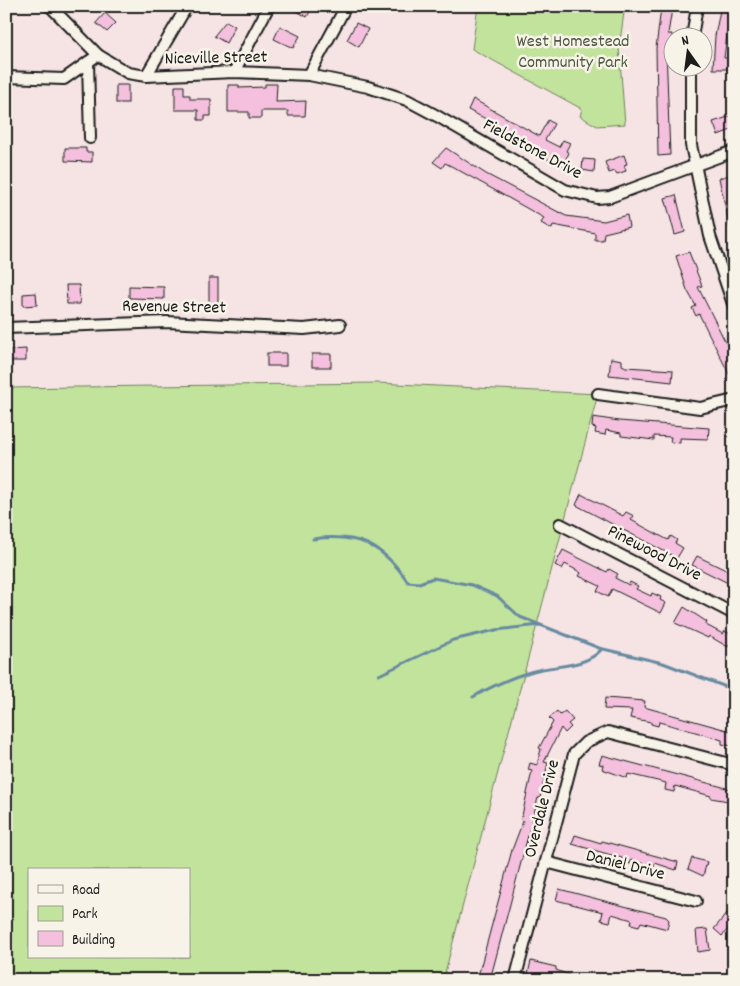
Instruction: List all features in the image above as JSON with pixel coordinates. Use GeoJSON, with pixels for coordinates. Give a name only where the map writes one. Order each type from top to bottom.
{"type":"FeatureCollection","features":[{"type":"Feature","properties":{"kind":"street","name":"Niceville Street"},"geometry":{"type":"LineString","coordinates":[[50,6],[98,55],[128,73],[146,76],[234,72],[309,75],[368,87],[407,100],[432,114]]}},
{"type":"Feature","properties":{"kind":"street"},"geometry":{"type":"LineString","coordinates":[[146,76],[187,6]]}},
{"type":"Feature","properties":{"kind":"street"},"geometry":{"type":"LineString","coordinates":[[234,72],[269,6]]}},
{"type":"Feature","properties":{"kind":"street"},"geometry":{"type":"LineString","coordinates":[[309,75],[346,6]]}},
{"type":"Feature","properties":{"kind":"street"},"geometry":{"type":"LineString","coordinates":[[694,28],[697,6]]}},
{"type":"Feature","properties":{"kind":"street"},"geometry":{"type":"LineString","coordinates":[[6,77],[64,79],[98,55]]}},
{"type":"Feature","properties":{"kind":"street"},"geometry":{"type":"LineString","coordinates":[[88,62],[90,138]]}},
{"type":"Feature","properties":{"kind":"street"},"geometry":{"type":"LineString","coordinates":[[691,78],[691,144],[695,166],[716,259],[734,307]]}},
{"type":"Feature","properties":{"kind":"street","name":"Fieldstone Drive"},"geometry":{"type":"LineString","coordinates":[[432,114],[565,190],[597,198],[610,197],[734,151]]}},
{"type":"Feature","properties":{"kind":"street","name":"Revenue Street"},"geometry":{"type":"LineString","coordinates":[[6,328],[167,322],[304,329],[340,325]]}},
{"type":"Feature","properties":{"kind":"street"},"geometry":{"type":"LineString","coordinates":[[598,394],[700,408],[734,400]]}},
{"type":"Feature","properties":{"kind":"street","name":"Pinewood Drive"},"geometry":{"type":"LineString","coordinates":[[560,524],[734,614]]}},
{"type":"Feature","properties":{"kind":"street","name":"Overdale Drive"},"geometry":{"type":"LineString","coordinates":[[515,980],[574,754],[586,742],[608,732],[734,765]]}},
{"type":"Feature","properties":{"kind":"street","name":"Daniel Drive"},"geometry":{"type":"LineString","coordinates":[[546,862],[696,901]]}},
{"type":"Feature","properties":{"kind":"green space","name":"West Homestead Community Park"},"geometry":{"type":"Polygon","coordinates":[[[478,6],[625,6],[619,48],[625,124],[597,126],[580,116],[582,109],[472,49],[478,6]]]}},
{"type":"Feature","properties":{"kind":"green space"},"geometry":{"type":"Polygon","coordinates":[[[377,383],[598,394],[443,980],[6,980],[6,388],[377,383]]]}},
{"type":"Feature","properties":{"kind":"building"},"geometry":{"type":"Polygon","coordinates":[[[288,6],[313,6],[307,17],[288,6]]]}},
{"type":"Feature","properties":{"kind":"building"},"geometry":{"type":"Polygon","coordinates":[[[661,8],[672,9],[669,28],[662,28],[662,78],[667,78],[670,155],[658,156],[656,48],[661,8]]]}},
{"type":"Feature","properties":{"kind":"building"},"geometry":{"type":"Polygon","coordinates":[[[720,10],[730,12],[724,58],[728,58],[728,69],[713,69],[715,36],[720,10]]]}},
{"type":"Feature","properties":{"kind":"building"},"geometry":{"type":"Polygon","coordinates":[[[105,13],[116,23],[107,32],[96,23],[105,13]]]}},
{"type":"Feature","properties":{"kind":"building"},"geometry":{"type":"Polygon","coordinates":[[[226,21],[235,26],[226,43],[214,36],[226,21]]]}},
{"type":"Feature","properties":{"kind":"building"},"geometry":{"type":"Polygon","coordinates":[[[356,23],[368,29],[359,47],[347,40],[356,23]]]}},
{"type":"Feature","properties":{"kind":"building"},"geometry":{"type":"Polygon","coordinates":[[[280,26],[300,36],[293,48],[274,39],[280,26]]]}},
{"type":"Feature","properties":{"kind":"building"},"geometry":{"type":"Polygon","coordinates":[[[265,84],[277,84],[276,102],[306,101],[305,116],[288,116],[288,111],[261,111],[261,118],[249,118],[249,112],[228,112],[228,85],[239,85],[239,88],[265,87],[265,84]]]}},
{"type":"Feature","properties":{"kind":"building"},"geometry":{"type":"Polygon","coordinates":[[[116,85],[128,85],[128,103],[116,103],[116,85]]]}},
{"type":"Feature","properties":{"kind":"building"},"geometry":{"type":"Polygon","coordinates":[[[175,86],[184,86],[184,95],[190,95],[190,99],[211,99],[211,116],[205,116],[205,120],[198,120],[198,110],[175,110],[175,86]]]}},
{"type":"Feature","properties":{"kind":"building"},"geometry":{"type":"Polygon","coordinates":[[[473,99],[539,136],[548,120],[554,124],[545,140],[559,147],[563,140],[570,143],[566,151],[569,153],[562,166],[531,151],[533,147],[519,139],[517,142],[488,124],[490,121],[468,110],[473,99]]]}},
{"type":"Feature","properties":{"kind":"building"},"geometry":{"type":"Polygon","coordinates":[[[734,115],[734,129],[718,135],[713,122],[734,115]]]}},
{"type":"Feature","properties":{"kind":"building"},"geometry":{"type":"Polygon","coordinates":[[[65,148],[86,148],[86,152],[92,152],[92,162],[65,161],[65,148]]]}},
{"type":"Feature","properties":{"kind":"building"},"geometry":{"type":"Polygon","coordinates":[[[446,148],[486,174],[566,216],[604,221],[627,215],[629,227],[604,233],[603,240],[595,240],[595,233],[553,225],[552,229],[541,223],[544,218],[521,205],[445,163],[442,168],[433,162],[446,148]]]}},
{"type":"Feature","properties":{"kind":"building"},"geometry":{"type":"Polygon","coordinates":[[[624,155],[627,164],[624,165],[626,171],[617,174],[615,171],[609,173],[605,162],[624,155]]]}},
{"type":"Feature","properties":{"kind":"building"},"geometry":{"type":"Polygon","coordinates":[[[583,159],[595,160],[594,172],[582,170],[583,159]]]}},
{"type":"Feature","properties":{"kind":"building"},"geometry":{"type":"Polygon","coordinates":[[[730,175],[732,180],[734,180],[734,228],[730,228],[719,178],[730,175]]]}},
{"type":"Feature","properties":{"kind":"building"},"geometry":{"type":"Polygon","coordinates":[[[676,195],[685,232],[675,235],[665,198],[676,195]]]}},
{"type":"Feature","properties":{"kind":"building"},"geometry":{"type":"Polygon","coordinates":[[[689,252],[702,286],[698,287],[734,359],[734,384],[699,314],[696,316],[692,308],[696,306],[687,290],[676,256],[689,252]]]}},
{"type":"Feature","properties":{"kind":"building"},"geometry":{"type":"Polygon","coordinates":[[[209,278],[218,278],[218,306],[209,306],[209,278]]]}},
{"type":"Feature","properties":{"kind":"building"},"geometry":{"type":"Polygon","coordinates":[[[66,285],[79,285],[80,304],[67,304],[66,285]]]}},
{"type":"Feature","properties":{"kind":"building"},"geometry":{"type":"Polygon","coordinates":[[[129,286],[164,287],[164,299],[129,298],[129,286]]]}},
{"type":"Feature","properties":{"kind":"building"},"geometry":{"type":"Polygon","coordinates":[[[36,293],[37,305],[23,306],[23,294],[36,293]]]}},
{"type":"Feature","properties":{"kind":"building"},"geometry":{"type":"Polygon","coordinates":[[[26,349],[26,361],[10,361],[10,350],[26,349]]]}},
{"type":"Feature","properties":{"kind":"building"},"geometry":{"type":"Polygon","coordinates":[[[267,353],[286,353],[286,366],[267,366],[267,353]]]}},
{"type":"Feature","properties":{"kind":"building"},"geometry":{"type":"Polygon","coordinates":[[[312,354],[331,354],[331,367],[312,367],[312,354]]]}},
{"type":"Feature","properties":{"kind":"building"},"geometry":{"type":"Polygon","coordinates":[[[611,358],[622,360],[622,365],[626,367],[673,370],[672,382],[609,375],[611,358]]]}},
{"type":"Feature","properties":{"kind":"building"},"geometry":{"type":"Polygon","coordinates":[[[593,417],[619,421],[709,428],[708,439],[680,438],[680,443],[670,442],[671,437],[654,436],[654,440],[621,436],[621,433],[606,430],[605,435],[595,433],[596,428],[592,427],[593,417]]]}},
{"type":"Feature","properties":{"kind":"building"},"geometry":{"type":"Polygon","coordinates":[[[581,494],[623,516],[626,512],[634,516],[631,520],[668,540],[671,536],[677,540],[675,543],[683,548],[677,558],[576,505],[581,494]]]}},
{"type":"Feature","properties":{"kind":"building"},"geometry":{"type":"Polygon","coordinates":[[[563,550],[607,572],[609,569],[618,574],[615,578],[629,585],[630,582],[638,586],[636,589],[651,596],[652,593],[661,597],[660,600],[666,603],[661,613],[612,589],[608,597],[597,591],[600,586],[579,576],[581,573],[578,571],[565,564],[562,569],[555,565],[563,550]]]}},
{"type":"Feature","properties":{"kind":"building"},"geometry":{"type":"Polygon","coordinates":[[[697,556],[734,574],[730,584],[692,565],[697,556]]]}},
{"type":"Feature","properties":{"kind":"building"},"geometry":{"type":"Polygon","coordinates":[[[684,607],[707,622],[706,625],[723,634],[725,631],[734,636],[728,647],[709,636],[708,638],[675,623],[684,607]]]}},
{"type":"Feature","properties":{"kind":"building"},"geometry":{"type":"Polygon","coordinates":[[[605,698],[645,701],[644,707],[734,732],[732,746],[722,744],[722,740],[659,722],[658,726],[651,724],[651,722],[630,718],[632,710],[604,709],[605,698]]]}},
{"type":"Feature","properties":{"kind":"building"},"geometry":{"type":"Polygon","coordinates":[[[557,711],[560,715],[565,711],[573,720],[568,724],[571,727],[565,733],[561,728],[544,762],[548,763],[540,798],[538,798],[490,980],[477,980],[512,850],[523,821],[521,820],[532,771],[528,770],[530,763],[537,765],[541,749],[539,748],[553,722],[549,718],[557,711]]]}},
{"type":"Feature","properties":{"kind":"building"},"geometry":{"type":"Polygon","coordinates":[[[602,755],[734,790],[734,802],[711,798],[711,796],[675,786],[674,792],[665,790],[666,783],[628,774],[627,778],[602,769],[603,765],[599,764],[602,755]]]}},
{"type":"Feature","properties":{"kind":"building"},"geometry":{"type":"Polygon","coordinates":[[[575,835],[678,862],[676,870],[655,863],[653,870],[645,868],[645,864],[631,860],[630,864],[622,862],[622,858],[572,844],[575,835]]]}},
{"type":"Feature","properties":{"kind":"building"},"geometry":{"type":"Polygon","coordinates":[[[692,858],[707,862],[703,876],[688,869],[692,858]]]}},
{"type":"Feature","properties":{"kind":"building"},"geometry":{"type":"Polygon","coordinates":[[[559,889],[666,917],[669,920],[667,929],[641,922],[639,926],[631,924],[632,920],[612,914],[610,922],[601,920],[603,912],[556,900],[559,889]]]}},
{"type":"Feature","properties":{"kind":"building"},"geometry":{"type":"Polygon","coordinates":[[[727,913],[734,918],[734,922],[722,936],[714,929],[727,913]]]}},
{"type":"Feature","properties":{"kind":"building"},"geometry":{"type":"Polygon","coordinates":[[[707,929],[710,950],[698,952],[696,930],[707,929]]]}},
{"type":"Feature","properties":{"kind":"building"},"geometry":{"type":"Polygon","coordinates":[[[531,961],[556,967],[556,970],[582,980],[527,978],[531,961]]]}},
{"type":"Feature","properties":{"kind":"waterway"},"geometry":{"type":"LineString","coordinates":[[313,539],[343,538],[368,544],[389,559],[408,582],[419,583],[433,578],[472,585],[497,596],[520,617],[599,648],[663,663],[734,690]]}},
{"type":"Feature","properties":{"kind":"waterway"},"geometry":{"type":"LineString","coordinates":[[379,675],[453,640],[496,630],[540,625]]}},
{"type":"Feature","properties":{"kind":"waterway"},"geometry":{"type":"LineString","coordinates":[[473,697],[522,674],[587,660],[602,649]]}}]}
